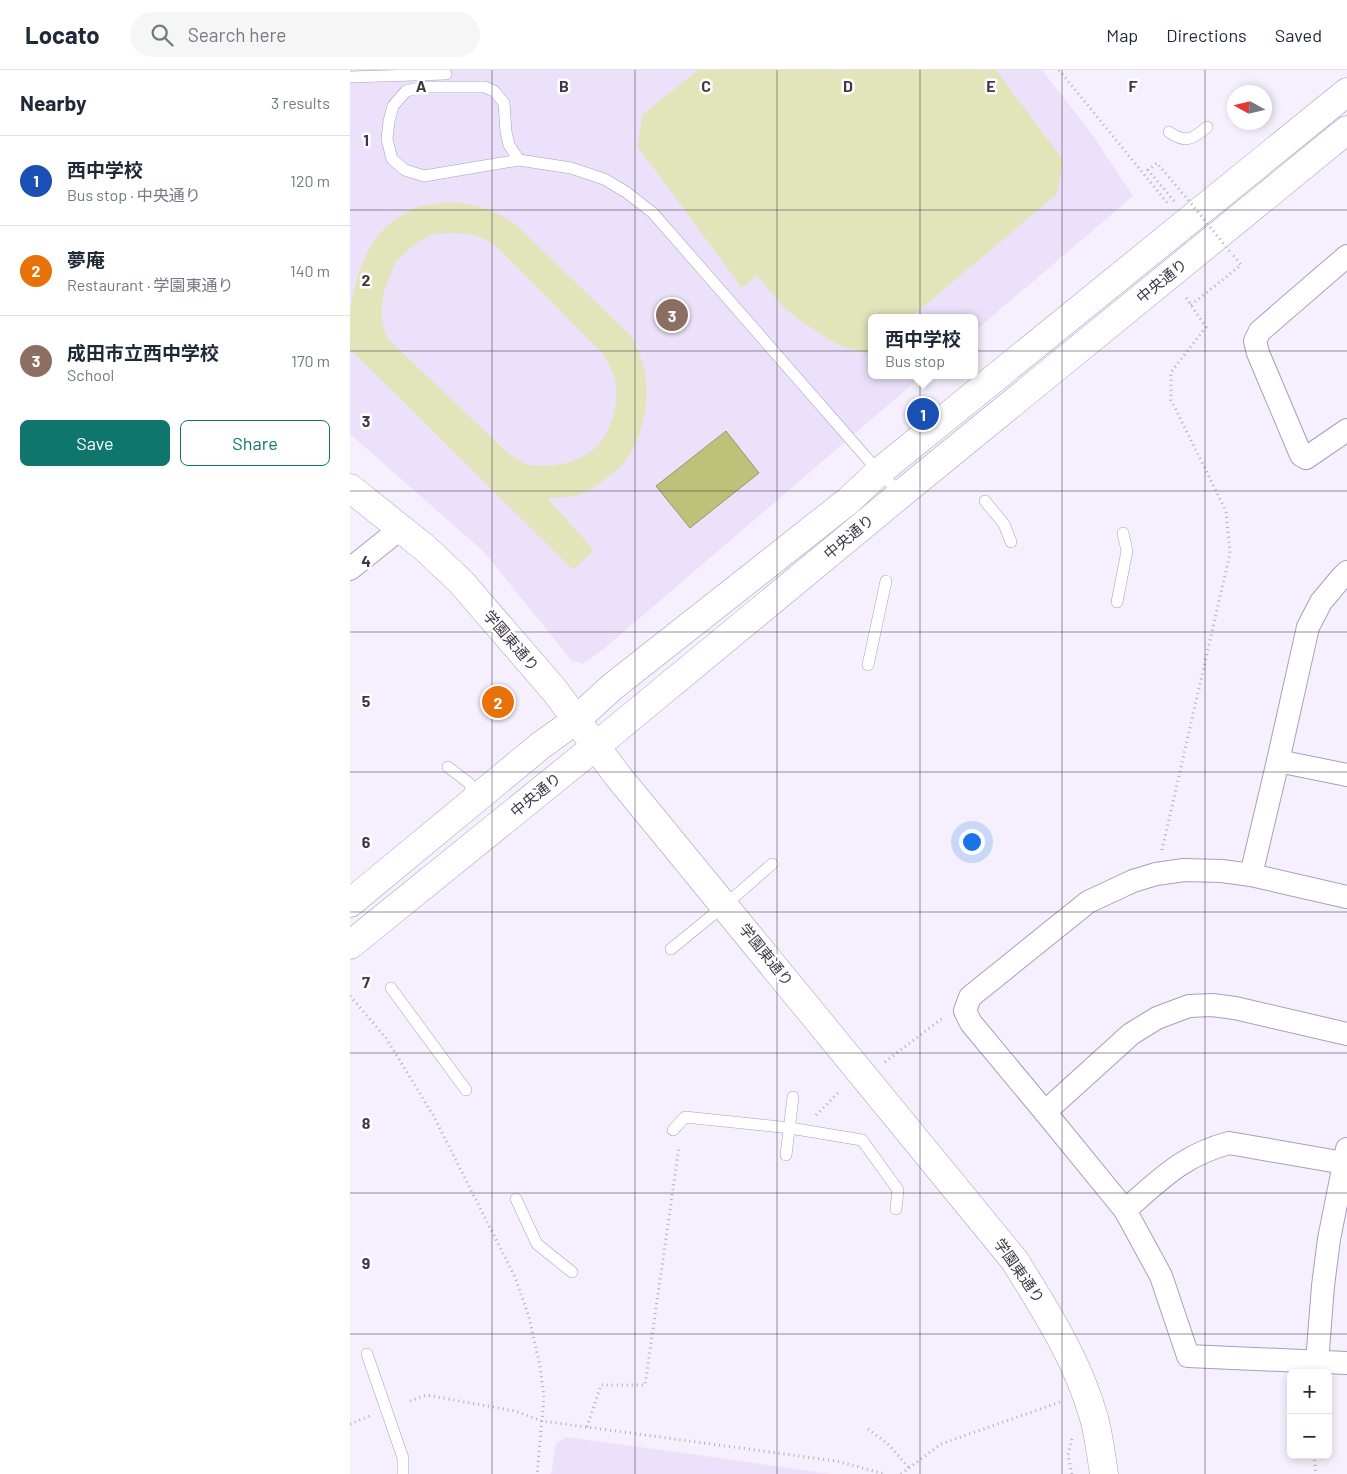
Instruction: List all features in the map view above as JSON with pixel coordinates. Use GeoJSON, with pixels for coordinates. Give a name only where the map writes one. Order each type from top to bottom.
{"type":"FeatureCollection","features":[{"type":"Feature","properties":{"kind":"street","name":"中央通り"},"geometry":{"type":"LineString","coordinates":[[350,903],[540,746],[576,720],[612,687],[848,501],[879,472],[1347,92]]}},
{"type":"Feature","properties":{"kind":"street","name":"中央通り"},"geometry":{"type":"LineString","coordinates":[[350,945],[596,746],[1347,130]]}},
{"type":"Feature","properties":{"kind":"street"},"geometry":{"type":"LineString","coordinates":[[1347,256],[1260,331],[1255,341],[1258,354],[1301,455],[1306,458],[1347,430]]}},
{"type":"Feature","properties":{"kind":"street","name":"学園東通り"},"geometry":{"type":"LineString","coordinates":[[350,488],[425,548],[461,582],[555,691],[617,775],[1015,1261],[1050,1316],[1081,1380],[1095,1419],[1104,1474]]}},
{"type":"Feature","properties":{"kind":"street"},"geometry":{"type":"LineString","coordinates":[[350,569],[400,529]]}},
{"type":"Feature","properties":{"kind":"street"},"geometry":{"type":"LineString","coordinates":[[1251,876],[1308,627],[1321,602],[1347,572]]}},
{"type":"Feature","properties":{"kind":"street"},"geometry":{"type":"LineString","coordinates":[[1278,761],[1347,775]]}},
{"type":"Feature","properties":{"kind":"street"},"geometry":{"type":"LineString","coordinates":[[1347,897],[1222,871],[1184,870],[1156,874],[1133,881],[1088,902],[970,997],[965,1010],[971,1023],[1125,1210],[1161,1276],[1188,1356],[1347,1363]]}},
{"type":"Feature","properties":{"kind":"street"},"geometry":{"type":"LineString","coordinates":[[1045,1112],[1131,1034],[1157,1018],[1189,1006],[1212,1005],[1235,1008],[1347,1034]]}},
{"type":"Feature","properties":{"kind":"street"},"geometry":{"type":"LineString","coordinates":[[1125,1210],[1170,1170],[1212,1147],[1229,1143],[1345,1156],[1329,1239],[1317,1362]]}},
{"type":"Feature","properties":{"kind":"lane"},"geometry":{"type":"LineString","coordinates":[[350,77],[364,73],[446,74]]}},
{"type":"Feature","properties":{"kind":"lane"},"geometry":{"type":"LineString","coordinates":[[519,160],[509,145],[504,102],[494,92],[485,87],[425,87],[406,91],[393,106],[387,139],[392,159],[405,170],[424,176],[519,160],[571,168],[604,179],[626,192],[654,213],[879,472],[901,494]]}},
{"type":"Feature","properties":{"kind":"lane"},"geometry":{"type":"LineString","coordinates":[[1169,132],[1174,136],[1185,139],[1195,138],[1207,127]]}},
{"type":"Feature","properties":{"kind":"lane"},"geometry":{"type":"LineString","coordinates":[[985,501],[1004,524],[1011,542]]}},
{"type":"Feature","properties":{"kind":"lane"},"geometry":{"type":"LineString","coordinates":[[1117,602],[1127,551],[1123,533]]}},
{"type":"Feature","properties":{"kind":"lane"},"geometry":{"type":"LineString","coordinates":[[868,665],[886,580]]}},
{"type":"Feature","properties":{"kind":"lane"},"geometry":{"type":"LineString","coordinates":[[448,767],[469,783],[475,800]]}},
{"type":"Feature","properties":{"kind":"lane"},"geometry":{"type":"LineString","coordinates":[[670,948],[725,905],[772,864]]}},
{"type":"Feature","properties":{"kind":"lane"},"geometry":{"type":"LineString","coordinates":[[391,988],[466,1090]]}},
{"type":"Feature","properties":{"kind":"lane"},"geometry":{"type":"LineString","coordinates":[[786,1155],[793,1096]]}},
{"type":"Feature","properties":{"kind":"lane"},"geometry":{"type":"LineString","coordinates":[[673,1130],[685,1117],[790,1128],[862,1140],[898,1190],[896,1208]]}},
{"type":"Feature","properties":{"kind":"lane"},"geometry":{"type":"LineString","coordinates":[[516,1199],[536,1244],[572,1272]]}},
{"type":"Feature","properties":{"kind":"lane"},"geometry":{"type":"LineString","coordinates":[[367,1354],[403,1458],[403,1473]]}},
{"type":"Feature","properties":{"kind":"path"},"geometry":{"type":"LineString","coordinates":[[1059,70],[1170,207]]}},
{"type":"Feature","properties":{"kind":"path"},"geometry":{"type":"LineString","coordinates":[[1175,202],[1148,170],[1157,163],[1241,264],[1191,305]]}},
{"type":"Feature","properties":{"kind":"path"},"geometry":{"type":"LineString","coordinates":[[1156,874],[1230,553],[1226,511],[1171,400],[1171,372],[1206,326],[1182,291]]}},
{"type":"Feature","properties":{"kind":"path"},"geometry":{"type":"LineString","coordinates":[[350,996],[386,1038],[433,1115],[515,1277],[529,1317],[540,1366],[544,1398],[537,1474]]}},
{"type":"Feature","properties":{"kind":"path"},"geometry":{"type":"LineString","coordinates":[[880,1066],[970,997]]}},
{"type":"Feature","properties":{"kind":"path"},"geometry":{"type":"LineString","coordinates":[[816,1116],[840,1091]]}},
{"type":"Feature","properties":{"kind":"path"},"geometry":{"type":"LineString","coordinates":[[587,1427],[601,1385],[645,1385],[678,1147],[685,1142]]}},
{"type":"Feature","properties":{"kind":"path"},"geometry":{"type":"LineString","coordinates":[[410,1400],[426,1395],[515,1411],[542,1421],[836,1461],[885,1474]]}},
{"type":"Feature","properties":{"kind":"path"},"geometry":{"type":"LineString","coordinates":[[901,1474],[941,1444],[1066,1400]]}},
{"type":"Feature","properties":{"kind":"path"},"geometry":{"type":"LineString","coordinates":[[350,1424],[374,1414]]}},
{"type":"Feature","properties":{"kind":"path"},"geometry":{"type":"LineString","coordinates":[[868,1429],[887,1443],[909,1468]]}},
{"type":"Feature","properties":{"kind":"path"},"geometry":{"type":"LineString","coordinates":[[1072,1437],[1068,1455],[1072,1474]]}},
{"type":"Feature","properties":{"kind":"path"},"geometry":{"type":"LineString","coordinates":[[1314,1459],[1316,1474]]}},
{"type":"Feature","properties":{"kind":"shaded area"},"geometry":{"type":"Polygon","coordinates":[[[350,70],[1042,70],[1092,134],[1133,196],[978,329],[978,314],[868,314],[868,379],[918,379],[605,648],[583,664],[572,661],[484,552],[350,434],[350,70]]]}},
{"type":"Feature","properties":{"kind":"shaded area"},"geometry":{"type":"Polygon","coordinates":[[[698,70],[996,70],[1063,160],[1057,194],[915,314],[868,314],[868,353],[866,354],[836,344],[801,321],[782,306],[757,275],[742,288],[638,147],[642,115],[698,70]]]}},
{"type":"Feature","properties":{"kind":"shaded area"},"geometry":{"type":"Polygon","coordinates":[[[448,202],[482,208],[514,223],[631,336],[642,360],[646,387],[645,412],[635,446],[627,460],[611,475],[584,493],[547,498],[594,550],[573,570],[350,349],[350,307],[358,275],[371,246],[392,222],[405,213],[421,206],[448,202]],[[456,233],[434,234],[419,241],[396,261],[384,291],[382,305],[382,322],[387,338],[510,455],[521,462],[540,466],[558,465],[575,460],[590,452],[604,438],[614,413],[616,384],[607,361],[602,353],[494,244],[483,238],[456,233]]]}},
{"type":"Feature","properties":{"kind":"shaded area"},"geometry":{"type":"Polygon","coordinates":[[[726,431],[759,473],[690,528],[656,486],[726,431]]]}},
{"type":"Feature","properties":{"kind":"shaded area"},"geometry":{"type":"Polygon","coordinates":[[[566,1437],[830,1474],[551,1474],[556,1444],[566,1437]]]}},
{"type":"Feature","properties":{"kind":"place","name":"成田市立西中学校"},"geometry":{"type":"Point","coordinates":[672,315]}},
{"type":"Feature","properties":{"kind":"place","name":"西中学校"},"geometry":{"type":"Point","coordinates":[923,414]}},
{"type":"Feature","properties":{"kind":"place","name":"夢庵"},"geometry":{"type":"Point","coordinates":[498,702]}}]}
